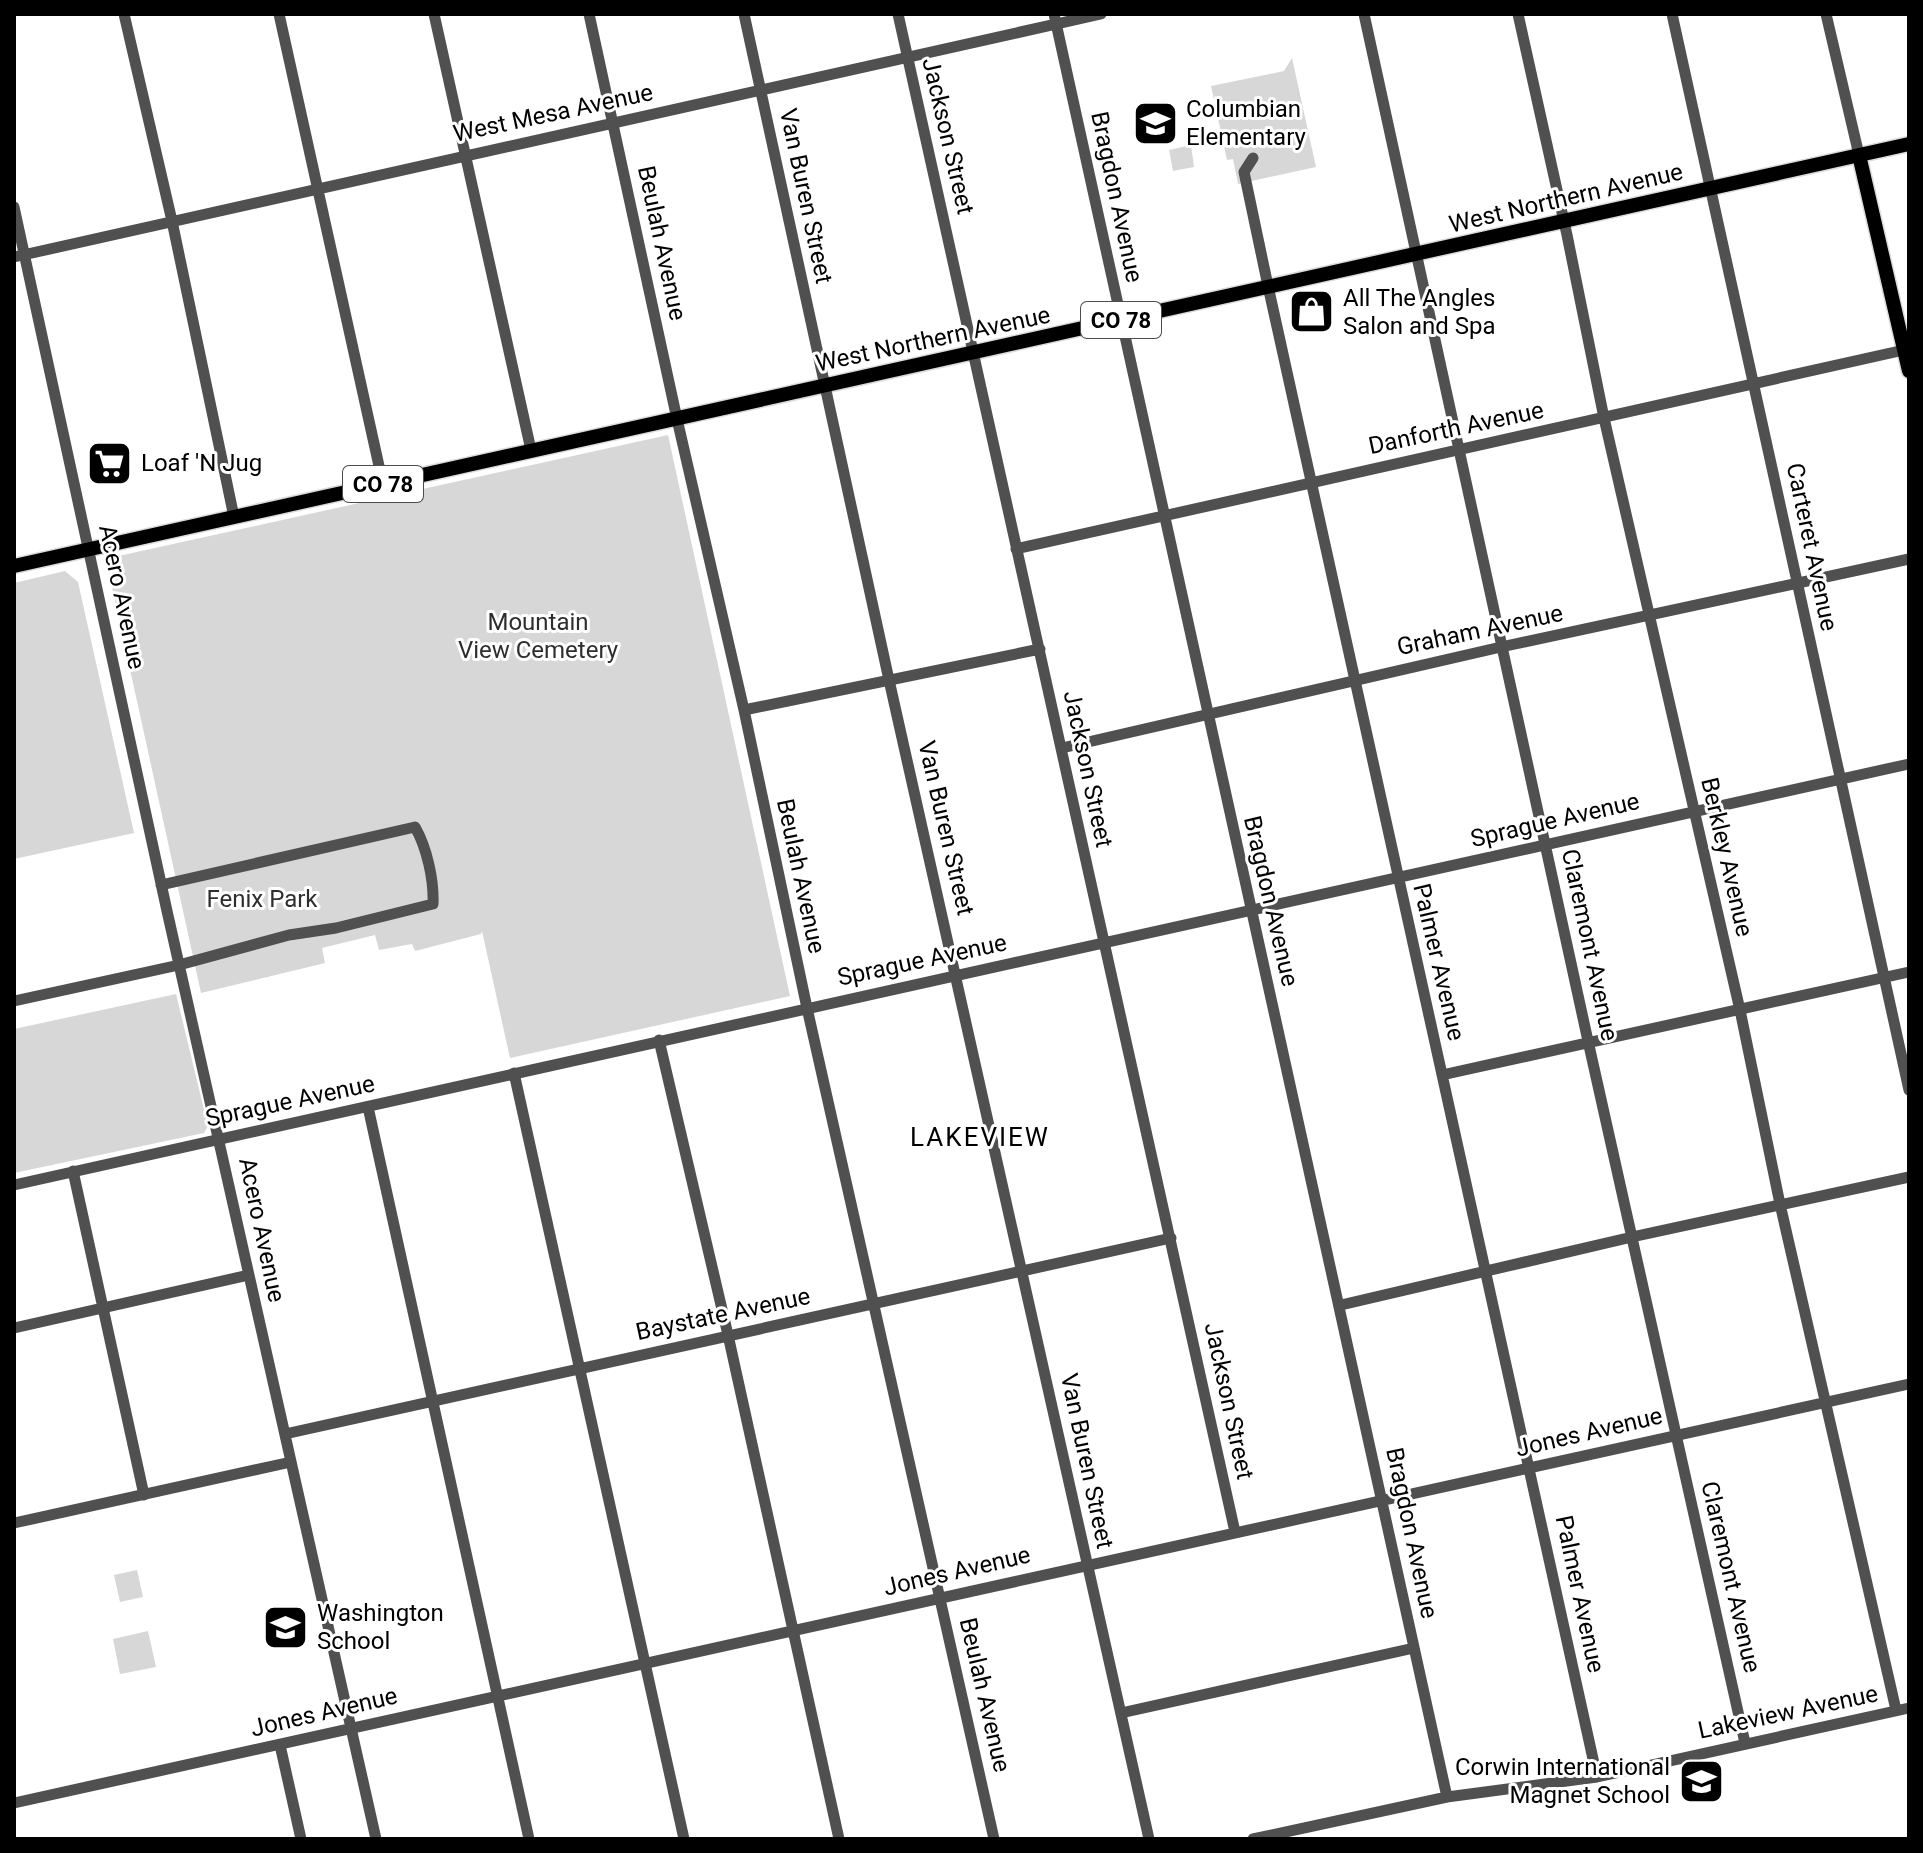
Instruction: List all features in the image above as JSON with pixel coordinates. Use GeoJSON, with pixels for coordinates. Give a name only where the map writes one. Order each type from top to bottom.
{"type":"FeatureCollection","features":[{"type":"Feature","properties":{"kind":"main road","name":"West Northern Avenue"},"geometry":{"type":"LineString","coordinates":[[14,566],[1909,144]]}},
{"type":"Feature","properties":{"kind":"main road"},"geometry":{"type":"LineString","coordinates":[[1859,155],[1909,371]]}},
{"type":"Feature","properties":{"kind":"street"},"geometry":{"type":"LineString","coordinates":[[124,14],[172,221],[234,517]]}},
{"type":"Feature","properties":{"kind":"street"},"geometry":{"type":"LineString","coordinates":[[279,14],[383,484]]}},
{"type":"Feature","properties":{"kind":"street"},"geometry":{"type":"LineString","coordinates":[[434,14],[531,450]]}},
{"type":"Feature","properties":{"kind":"street","name":"Beulah Avenue"},"geometry":{"type":"LineString","coordinates":[[589,14],[807,1008],[994,1839]]}},
{"type":"Feature","properties":{"kind":"street","name":"Van Buren Street"},"geometry":{"type":"LineString","coordinates":[[744,14],[889,680],[958,975],[1149,1839]]}},
{"type":"Feature","properties":{"kind":"street","name":"Jackson Street"},"geometry":{"type":"LineString","coordinates":[[898,14],[1235,1532]]}},
{"type":"Feature","properties":{"kind":"street","name":"West Mesa Avenue"},"geometry":{"type":"LineString","coordinates":[[19,255],[909,57],[1055,19],[1101,14]]}},
{"type":"Feature","properties":{"kind":"street","name":"Claremont Avenue"},"geometry":{"type":"LineString","coordinates":[[1364,14],[1501,647],[1745,1743]]}},
{"type":"Feature","properties":{"kind":"street","name":"Berkley Avenue"},"geometry":{"type":"LineString","coordinates":[[1518,14],[1604,418],[1896,1710]]}},
{"type":"Feature","properties":{"kind":"street","name":"Carteret Avenue"},"geometry":{"type":"LineString","coordinates":[[1672,14],[1909,1090]]}},
{"type":"Feature","properties":{"kind":"street"},"geometry":{"type":"LineString","coordinates":[[1826,14],[1859,155]]}},
{"type":"Feature","properties":{"kind":"street","name":"Bragdon Avenue"},"geometry":{"type":"LineString","coordinates":[[1055,19],[1207,714],[1341,1305],[1447,1797]]}},
{"type":"Feature","properties":{"kind":"street","name":"Palmer Avenue"},"geometry":{"type":"LineString","coordinates":[[1253,158],[1244,172],[1268,286],[1597,1777]]}},
{"type":"Feature","properties":{"kind":"street","name":"Acero Avenue"},"geometry":{"type":"LineString","coordinates":[[14,207],[19,255],[89,550],[161,885],[376,1839]]}},
{"type":"Feature","properties":{"kind":"street","name":"Danforth Avenue"},"geometry":{"type":"LineString","coordinates":[[1016,549],[1904,350]]}},
{"type":"Feature","properties":{"kind":"street","name":"Graham Avenue"},"geometry":{"type":"LineString","coordinates":[[1062,748],[1501,647],[1909,559]]}},
{"type":"Feature","properties":{"kind":"street"},"geometry":{"type":"LineString","coordinates":[[744,710],[1040,649]]}},
{"type":"Feature","properties":{"kind":"street","name":"Sprague Avenue"},"geometry":{"type":"LineString","coordinates":[[14,1185],[1909,764]]}},
{"type":"Feature","properties":{"kind":"street"},"geometry":{"type":"LineString","coordinates":[[14,1001],[433,904],[434,891],[415,827],[161,885]]}},
{"type":"Feature","properties":{"kind":"street"},"geometry":{"type":"LineString","coordinates":[[1442,1075],[1909,972]]}},
{"type":"Feature","properties":{"kind":"street"},"geometry":{"type":"LineString","coordinates":[[659,1040],[728,1335],[839,1839]]}},
{"type":"Feature","properties":{"kind":"street"},"geometry":{"type":"LineString","coordinates":[[514,1073],[684,1839]]}},
{"type":"Feature","properties":{"kind":"street"},"geometry":{"type":"LineString","coordinates":[[368,1107],[529,1839]]}},
{"type":"Feature","properties":{"kind":"street"},"geometry":{"type":"LineString","coordinates":[[73,1171],[144,1495]]}},
{"type":"Feature","properties":{"kind":"street"},"geometry":{"type":"LineString","coordinates":[[1341,1305],[1484,1270],[1909,1177]]}},
{"type":"Feature","properties":{"kind":"street","name":"Baystate Avenue"},"geometry":{"type":"LineString","coordinates":[[285,1434],[1171,1238]]}},
{"type":"Feature","properties":{"kind":"street"},"geometry":{"type":"LineString","coordinates":[[14,1328],[249,1275]]}},
{"type":"Feature","properties":{"kind":"street","name":"Jones Avenue"},"geometry":{"type":"LineString","coordinates":[[14,1803],[1909,1384]]}},
{"type":"Feature","properties":{"kind":"street"},"geometry":{"type":"LineString","coordinates":[[14,1523],[291,1462]]}},
{"type":"Feature","properties":{"kind":"street"},"geometry":{"type":"LineString","coordinates":[[1121,1713],[1414,1648]]}},
{"type":"Feature","properties":{"kind":"street","name":"Lakeview Avenue"},"geometry":{"type":"LineString","coordinates":[[1253,1839],[1447,1797],[1597,1777],[1909,1708]]}},
{"type":"Feature","properties":{"kind":"street"},"geometry":{"type":"LineString","coordinates":[[280,1745],[301,1839]]}},
{"type":"Feature","properties":{"kind":"green space"},"geometry":{"type":"Polygon","coordinates":[[[1292,58],[1316,167],[1238,184],[1233,159],[1227,160],[1211,86],[1284,71],[1292,58]]]}},
{"type":"Feature","properties":{"kind":"green space"},"geometry":{"type":"Polygon","coordinates":[[[1191,145],[1194,167],[1173,171],[1169,150],[1191,145]]]}},
{"type":"Feature","properties":{"kind":"green space","name":"Mountain View Cemetery"},"geometry":{"type":"Polygon","coordinates":[[[668,435],[790,996],[510,1058],[482,931],[481,934],[415,951],[412,944],[379,950],[375,935],[322,948],[325,963],[201,993],[108,569],[114,557],[668,435]]]}},
{"type":"Feature","properties":{"kind":"green space"},"geometry":{"type":"Polygon","coordinates":[[[65,571],[78,582],[134,833],[14,859],[14,583],[65,571]]]}},
{"type":"Feature","properties":{"kind":"green space"},"geometry":{"type":"Polygon","coordinates":[[[176,994],[208,1126],[204,1133],[14,1173],[14,1029],[176,994]]]}},
{"type":"Feature","properties":{"kind":"green space"},"geometry":{"type":"Polygon","coordinates":[[[137,1570],[143,1597],[120,1602],[114,1575],[137,1570]]]}},
{"type":"Feature","properties":{"kind":"green space"},"geometry":{"type":"Polygon","coordinates":[[[148,1631],[156,1667],[120,1674],[113,1639],[148,1631]]]}},
{"type":"Feature","properties":{"kind":"place","name":"Columbian Elementary"},"geometry":{"type":"Point","coordinates":[1155,123]}},
{"type":"Feature","properties":{"kind":"place","name":"All The Angles Salon and Spa"},"geometry":{"type":"Point","coordinates":[1312,312]}},
{"type":"Feature","properties":{"kind":"place","name":"Loaf 'N Jug"},"geometry":{"type":"Point","coordinates":[110,463]}},
{"type":"Feature","properties":{"kind":"place","name":"Washington School"},"geometry":{"type":"Point","coordinates":[286,1627]}},
{"type":"Feature","properties":{"kind":"place","name":"Corwin International Magnet School"},"geometry":{"type":"Point","coordinates":[1701,1781]}},
{"type":"Feature","properties":{"kind":"district","name":"LAKEVIEW"},"geometry":{"type":"Point","coordinates":[980,1137]}},
{"type":"Feature","properties":{"kind":"park label","name":"Fenix Park"},"geometry":{"type":"Point","coordinates":[262,899]}}]}
